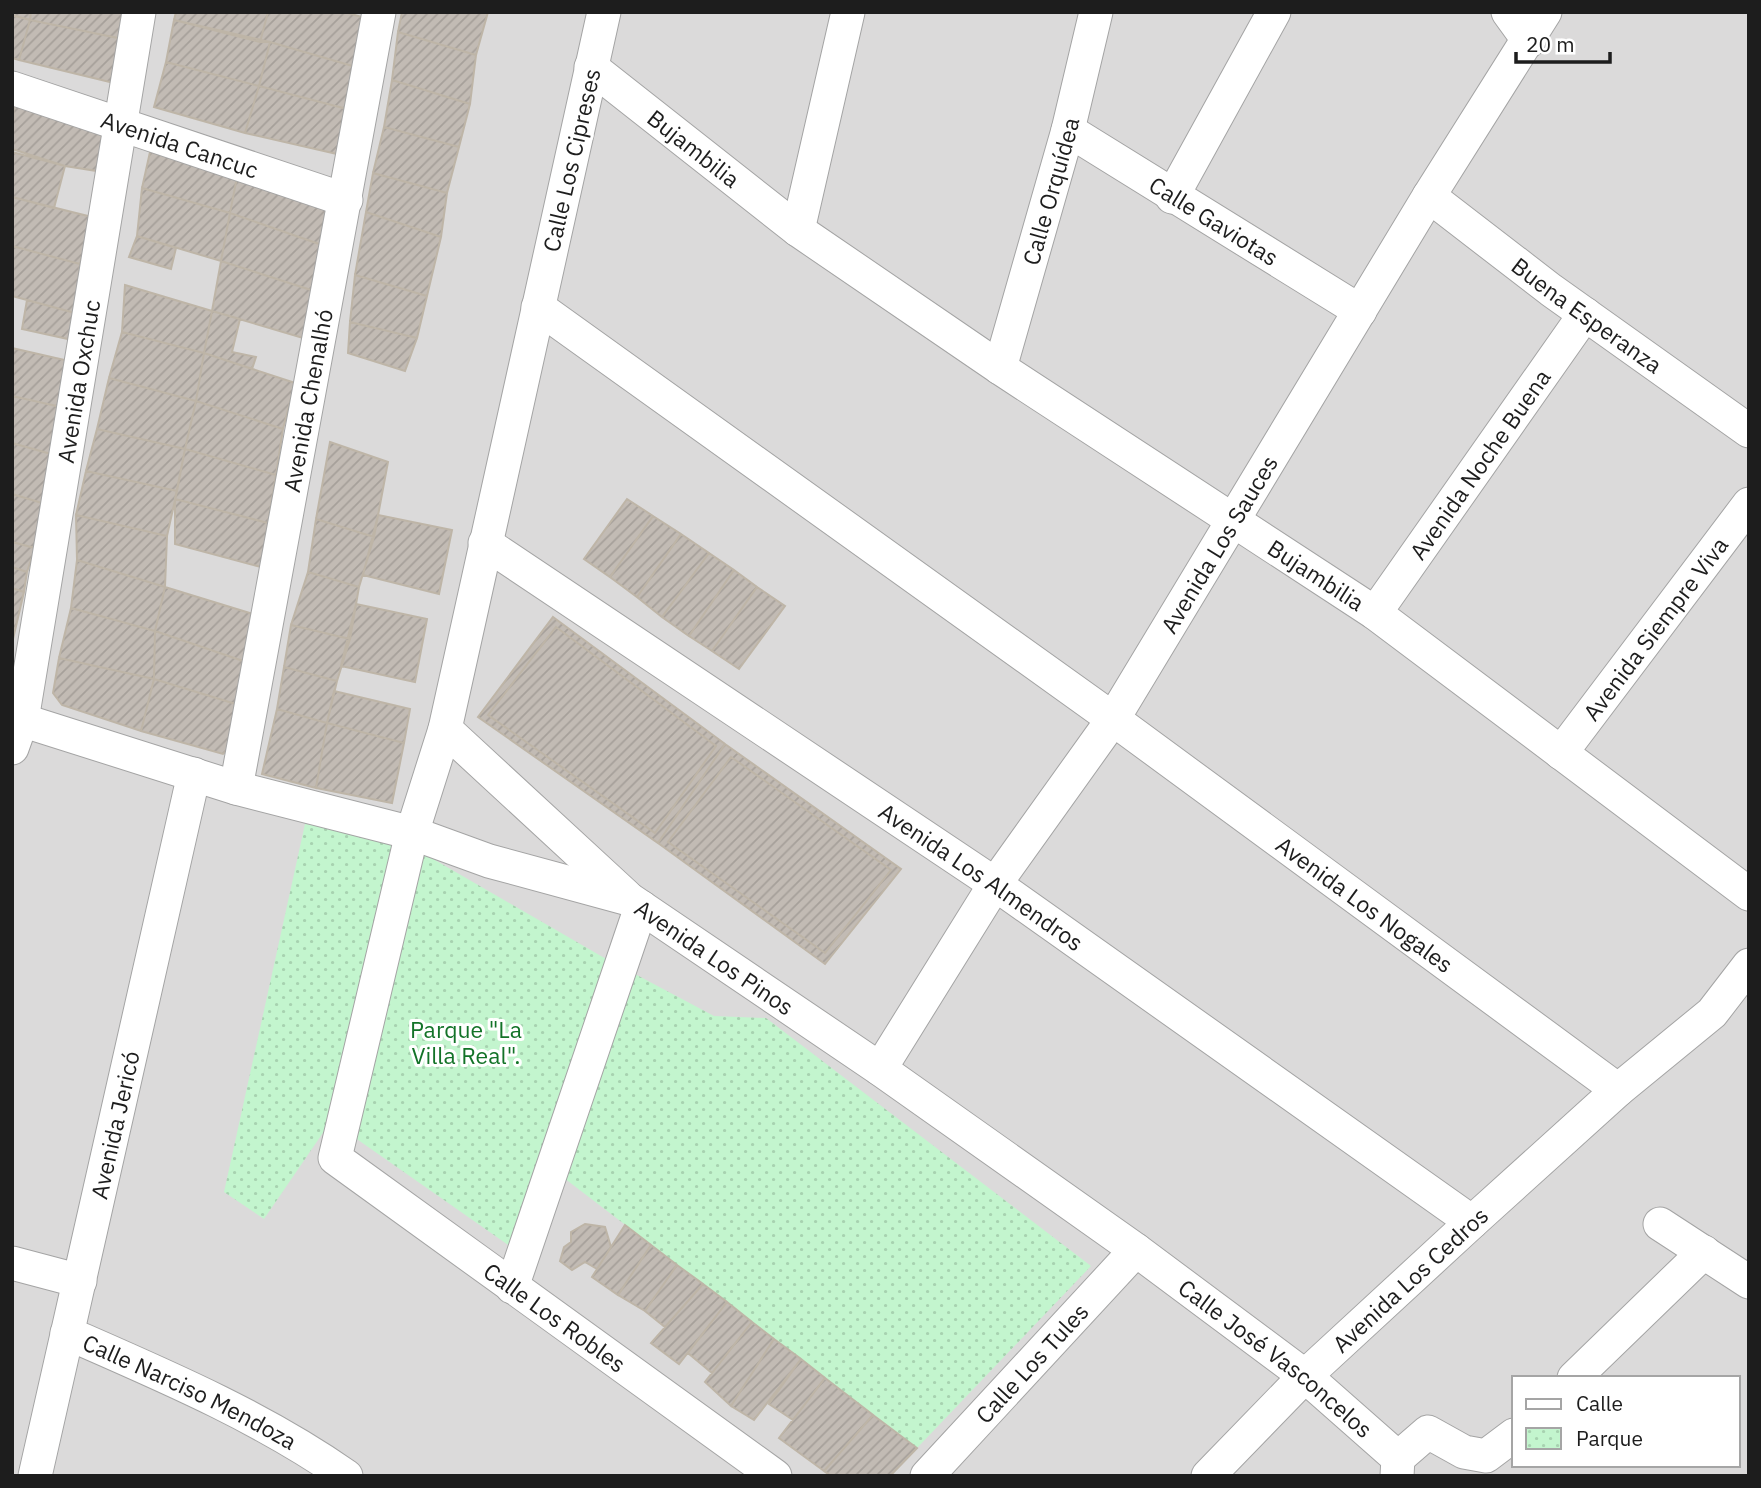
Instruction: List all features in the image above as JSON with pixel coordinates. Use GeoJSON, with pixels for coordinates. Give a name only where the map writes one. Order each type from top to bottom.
{"type":"FeatureCollection","features":[{"type":"Feature","properties":{"kind":"street","name":"Avenida Oxchuc"},"geometry":{"type":"LineString","coordinates":[[16,729],[139,12]]}},
{"type":"Feature","properties":{"kind":"street","name":"Avenida Chenalhó"},"geometry":{"type":"LineString","coordinates":[[236,788],[379,12]]}},
{"type":"Feature","properties":{"kind":"street","name":"Calle Los Cipreses"},"geometry":{"type":"LineString","coordinates":[[335,1158],[412,833],[445,729],[604,12]]}},
{"type":"Feature","properties":{"kind":"street"},"geometry":{"type":"LineString","coordinates":[[798,229],[848,12]]}},
{"type":"Feature","properties":{"kind":"street","name":"Calle Orquídea"},"geometry":{"type":"LineString","coordinates":[[1000,368],[1068,130],[1096,12]]}},
{"type":"Feature","properties":{"kind":"street"},"geometry":{"type":"LineString","coordinates":[[1172,197],[1274,12]]}},
{"type":"Feature","properties":{"kind":"street"},"geometry":{"type":"LineString","coordinates":[[1508,12],[1529,41]]}},
{"type":"Feature","properties":{"kind":"street","name":"Avenida Los Sauces"},"geometry":{"type":"LineString","coordinates":[[880,1069],[995,884],[1113,719],[1429,196],[1545,12]]}},
{"type":"Feature","properties":{"kind":"street","name":"Bujambilia"},"geometry":{"type":"LineString","coordinates":[[591,67],[798,229],[1000,368],[1375,613],[1749,894]]}},
{"type":"Feature","properties":{"kind":"street","name":"Avenida Cancuc"},"geometry":{"type":"LineString","coordinates":[[12,88],[346,200]]}},
{"type":"Feature","properties":{"kind":"street","name":"Calle Gaviotas"},"geometry":{"type":"LineString","coordinates":[[1068,130],[1172,197],[1360,311]]}},
{"type":"Feature","properties":{"kind":"street","name":"Buena Esperanza"},"geometry":{"type":"LineString","coordinates":[[1429,196],[1585,314],[1749,431]]}},
{"type":"Feature","properties":{"kind":"street","name":"Avenida Los Nogales"},"geometry":{"type":"LineString","coordinates":[[538,307],[1113,719],[1618,1090]]}},
{"type":"Feature","properties":{"kind":"street","name":"Avenida Noche Buena"},"geometry":{"type":"LineString","coordinates":[[1375,613],[1585,314]]}},
{"type":"Feature","properties":{"kind":"street","name":"Avenida Siempre Viva"},"geometry":{"type":"LineString","coordinates":[[1561,753],[1749,504]]}},
{"type":"Feature","properties":{"kind":"street","name":"Avenida Los Almendros"},"geometry":{"type":"LineString","coordinates":[[485,543],[995,884],[1472,1223]]}},
{"type":"Feature","properties":{"kind":"street","name":"Avenida Los Pinos"},"geometry":{"type":"LineString","coordinates":[[16,729],[412,833],[489,861],[635,903],[880,1069],[1136,1250]]}},
{"type":"Feature","properties":{"kind":"street"},"geometry":{"type":"LineString","coordinates":[[445,729],[635,903],[512,1287]]}},
{"type":"Feature","properties":{"kind":"street","name":"Avenida Jericó"},"geometry":{"type":"LineString","coordinates":[[35,1476],[194,774]]}},
{"type":"Feature","properties":{"kind":"street","name":"Avenida Los Cedros"},"geometry":{"type":"LineString","coordinates":[[1208,1476],[1305,1376],[1618,1090],[1712,1013],[1749,965]]}},
{"type":"Feature","properties":{"kind":"street","name":"Calle Los Robles"},"geometry":{"type":"LineString","coordinates":[[335,1158],[775,1476]]}},
{"type":"Feature","properties":{"kind":"street"},"geometry":{"type":"LineString","coordinates":[[1661,1224],[1749,1282]]}},
{"type":"Feature","properties":{"kind":"street","name":"Calle José Vasconcelos"},"geometry":{"type":"LineString","coordinates":[[1136,1250],[1305,1376],[1397,1467]]}},
{"type":"Feature","properties":{"kind":"street","name":"Calle Los Tules"},"geometry":{"type":"LineString","coordinates":[[927,1476],[1136,1250]]}},
{"type":"Feature","properties":{"kind":"street"},"geometry":{"type":"LineString","coordinates":[[1576,1376],[1704,1252]]}},
{"type":"Feature","properties":{"kind":"street"},"geometry":{"type":"LineString","coordinates":[[12,1263],[80,1281]]}},
{"type":"Feature","properties":{"kind":"street","name":"Calle Narciso Mendoza"},"geometry":{"type":"LineString","coordinates":[[67,1333],[204,1393],[310,1464],[346,1476]]}},
{"type":"Feature","properties":{"kind":"street"},"geometry":{"type":"LineString","coordinates":[[1397,1467],[1428,1432],[1464,1452],[1486,1457],[1512,1437]]}},
{"type":"Feature","properties":{"kind":"shaded area"},"geometry":{"type":"Polygon","coordinates":[[[12,12],[1749,12],[1749,1476],[12,1476],[12,12]]]}},
{"type":"Feature","properties":{"kind":"green space","name":"Parque \"La Villa Real\"."},"geometry":{"type":"Polygon","coordinates":[[[305,824],[390,834],[601,956],[714,1016],[766,1018],[1091,1266],[917,1448],[547,1165],[514,1249],[331,1121],[264,1219],[224,1192],[305,824]]]}},
{"type":"Feature","properties":{"kind":"building"},"geometry":{"type":"Polygon","coordinates":[[[12,12],[31,12],[30,20],[12,15],[12,12]]]}},
{"type":"Feature","properties":{"kind":"building"},"geometry":{"type":"Polygon","coordinates":[[[31,12],[129,12],[123,39],[30,20],[31,12]]]}},
{"type":"Feature","properties":{"kind":"building"},"geometry":{"type":"Polygon","coordinates":[[[176,12],[268,12],[260,42],[174,20],[176,12]]]}},
{"type":"Feature","properties":{"kind":"building"},"geometry":{"type":"Polygon","coordinates":[[[268,12],[345,12],[368,19],[356,67],[270,42],[260,42],[268,12]]]}},
{"type":"Feature","properties":{"kind":"building"},"geometry":{"type":"Polygon","coordinates":[[[402,12],[488,12],[476,55],[398,32],[402,12]]]}},
{"type":"Feature","properties":{"kind":"building"},"geometry":{"type":"Polygon","coordinates":[[[12,15],[30,20],[19,60],[12,58],[12,15]]]}},
{"type":"Feature","properties":{"kind":"building"},"geometry":{"type":"Polygon","coordinates":[[[30,20],[123,39],[114,83],[19,60],[30,20]]]}},
{"type":"Feature","properties":{"kind":"building"},"geometry":{"type":"Polygon","coordinates":[[[174,20],[270,42],[259,86],[166,62],[174,20]]]}},
{"type":"Feature","properties":{"kind":"building"},"geometry":{"type":"Polygon","coordinates":[[[398,32],[476,55],[470,104],[392,80],[398,32]]]}},
{"type":"Feature","properties":{"kind":"building"},"geometry":{"type":"Polygon","coordinates":[[[270,42],[356,67],[347,109],[259,86],[270,42]]]}},
{"type":"Feature","properties":{"kind":"building"},"geometry":{"type":"Polygon","coordinates":[[[166,62],[259,86],[245,133],[154,107],[166,62]]]}},
{"type":"Feature","properties":{"kind":"building"},"geometry":{"type":"Polygon","coordinates":[[[392,80],[470,104],[459,147],[384,127],[392,80]]]}},
{"type":"Feature","properties":{"kind":"building"},"geometry":{"type":"Polygon","coordinates":[[[259,86],[347,109],[337,154],[245,133],[259,86]]]}},
{"type":"Feature","properties":{"kind":"building"},"geometry":{"type":"Polygon","coordinates":[[[14,97],[108,127],[97,171],[65,166],[12,149],[14,97]]]}},
{"type":"Feature","properties":{"kind":"building"},"geometry":{"type":"Polygon","coordinates":[[[384,127],[459,147],[447,193],[373,173],[384,127]]]}},
{"type":"Feature","properties":{"kind":"building"},"geometry":{"type":"Polygon","coordinates":[[[152,143],[238,172],[230,213],[142,188],[152,143]]]}},
{"type":"Feature","properties":{"kind":"building"},"geometry":{"type":"Polygon","coordinates":[[[12,152],[65,166],[54,208],[12,197],[12,152]]]}},
{"type":"Feature","properties":{"kind":"building"},"geometry":{"type":"Polygon","coordinates":[[[238,172],[329,202],[322,245],[230,213],[238,172]]]}},
{"type":"Feature","properties":{"kind":"building"},"geometry":{"type":"Polygon","coordinates":[[[373,173],[447,193],[441,237],[366,212],[373,173]]]}},
{"type":"Feature","properties":{"kind":"building"},"geometry":{"type":"Polygon","coordinates":[[[142,188],[230,213],[221,261],[137,236],[142,188]]]}},
{"type":"Feature","properties":{"kind":"building"},"geometry":{"type":"Polygon","coordinates":[[[12,197],[92,217],[80,264],[12,246],[12,197]]]}},
{"type":"Feature","properties":{"kind":"building"},"geometry":{"type":"Polygon","coordinates":[[[366,212],[441,237],[427,296],[355,275],[366,212]]]}},
{"type":"Feature","properties":{"kind":"building"},"geometry":{"type":"Polygon","coordinates":[[[230,213],[322,245],[314,291],[221,261],[230,213]]]}},
{"type":"Feature","properties":{"kind":"building"},"geometry":{"type":"Polygon","coordinates":[[[137,236],[176,248],[171,269],[129,257],[137,236]]]}},
{"type":"Feature","properties":{"kind":"building"},"geometry":{"type":"Polygon","coordinates":[[[12,246],[80,264],[75,313],[12,296],[12,246]]]}},
{"type":"Feature","properties":{"kind":"building"},"geometry":{"type":"Polygon","coordinates":[[[221,261],[314,291],[303,338],[212,311],[221,261]]]}},
{"type":"Feature","properties":{"kind":"building"},"geometry":{"type":"Polygon","coordinates":[[[355,275],[427,296],[417,338],[350,322],[355,275]]]}},
{"type":"Feature","properties":{"kind":"building"},"geometry":{"type":"Polygon","coordinates":[[[125,285],[212,311],[204,353],[122,332],[125,285]]]}},
{"type":"Feature","properties":{"kind":"building"},"geometry":{"type":"Polygon","coordinates":[[[27,300],[75,313],[68,339],[22,329],[27,300]]]}},
{"type":"Feature","properties":{"kind":"building"},"geometry":{"type":"Polygon","coordinates":[[[212,311],[240,319],[232,352],[256,357],[252,369],[204,353],[212,311]]]}},
{"type":"Feature","properties":{"kind":"building"},"geometry":{"type":"Polygon","coordinates":[[[350,322],[417,338],[405,371],[348,353],[350,322]]]}},
{"type":"Feature","properties":{"kind":"building"},"geometry":{"type":"Polygon","coordinates":[[[122,332],[204,353],[196,401],[109,378],[122,332]]]}},
{"type":"Feature","properties":{"kind":"building"},"geometry":{"type":"Polygon","coordinates":[[[12,348],[69,361],[61,407],[12,396],[12,348]]]}},
{"type":"Feature","properties":{"kind":"building"},"geometry":{"type":"Polygon","coordinates":[[[204,353],[295,383],[283,429],[196,401],[204,353]]]}},
{"type":"Feature","properties":{"kind":"building"},"geometry":{"type":"Polygon","coordinates":[[[109,378],[196,401],[185,449],[97,429],[109,378]]]}},
{"type":"Feature","properties":{"kind":"building"},"geometry":{"type":"Polygon","coordinates":[[[12,396],[61,407],[51,454],[12,443],[12,396]]]}},
{"type":"Feature","properties":{"kind":"building"},"geometry":{"type":"Polygon","coordinates":[[[196,401],[283,429],[276,475],[185,449],[196,401]]]}},
{"type":"Feature","properties":{"kind":"building"},"geometry":{"type":"Polygon","coordinates":[[[97,429],[185,449],[177,491],[86,471],[97,429]]]}},
{"type":"Feature","properties":{"kind":"building"},"geometry":{"type":"Polygon","coordinates":[[[330,442],[388,462],[374,537],[316,519],[330,442]]]}},
{"type":"Feature","properties":{"kind":"building"},"geometry":{"type":"Polygon","coordinates":[[[12,443],[51,454],[42,503],[12,494],[12,443]]]}},
{"type":"Feature","properties":{"kind":"building"},"geometry":{"type":"Polygon","coordinates":[[[185,449],[276,475],[268,523],[175,499],[185,449]]]}},
{"type":"Feature","properties":{"kind":"building"},"geometry":{"type":"Polygon","coordinates":[[[86,471],[177,491],[167,536],[76,515],[86,471]]]}},
{"type":"Feature","properties":{"kind":"building"},"geometry":{"type":"Polygon","coordinates":[[[12,494],[42,503],[35,548],[12,542],[12,494]]]}},
{"type":"Feature","properties":{"kind":"building"},"geometry":{"type":"Polygon","coordinates":[[[175,499],[268,523],[261,567],[175,544],[175,499]]]}},
{"type":"Feature","properties":{"kind":"building"},"geometry":{"type":"Polygon","coordinates":[[[627,499],[653,516],[610,577],[584,559],[627,499]]]}},
{"type":"Feature","properties":{"kind":"building"},"geometry":{"type":"Polygon","coordinates":[[[76,515],[167,536],[165,587],[77,560],[76,515]]]}},
{"type":"Feature","properties":{"kind":"building"},"geometry":{"type":"Polygon","coordinates":[[[378,515],[452,530],[439,594],[363,575],[378,515]]]}},
{"type":"Feature","properties":{"kind":"building"},"geometry":{"type":"Polygon","coordinates":[[[653,516],[681,534],[637,597],[610,577],[653,516]]]}},
{"type":"Feature","properties":{"kind":"building"},"geometry":{"type":"Polygon","coordinates":[[[316,519],[374,537],[359,587],[308,572],[316,519]]]}},
{"type":"Feature","properties":{"kind":"building"},"geometry":{"type":"Polygon","coordinates":[[[681,534],[709,553],[662,617],[637,597],[681,534]]]}},
{"type":"Feature","properties":{"kind":"building"},"geometry":{"type":"Polygon","coordinates":[[[12,542],[35,548],[27,572],[12,567],[12,542]]]}},
{"type":"Feature","properties":{"kind":"building"},"geometry":{"type":"Polygon","coordinates":[[[709,553],[734,570],[689,636],[662,617],[709,553]]]}},
{"type":"Feature","properties":{"kind":"building"},"geometry":{"type":"Polygon","coordinates":[[[77,560],[165,587],[155,631],[71,608],[77,560]]]}},
{"type":"Feature","properties":{"kind":"building"},"geometry":{"type":"Polygon","coordinates":[[[12,567],[27,572],[24,592],[12,588],[12,567]]]}},
{"type":"Feature","properties":{"kind":"building"},"geometry":{"type":"Polygon","coordinates":[[[734,570],[757,587],[712,651],[689,636],[734,570]]]}},
{"type":"Feature","properties":{"kind":"building"},"geometry":{"type":"Polygon","coordinates":[[[308,572],[359,587],[350,639],[291,625],[308,572]]]}},
{"type":"Feature","properties":{"kind":"building"},"geometry":{"type":"Polygon","coordinates":[[[165,587],[253,614],[246,662],[155,631],[165,587]]]}},
{"type":"Feature","properties":{"kind":"building"},"geometry":{"type":"Polygon","coordinates":[[[757,587],[785,606],[739,669],[712,651],[757,587]]]}},
{"type":"Feature","properties":{"kind":"building"},"geometry":{"type":"Polygon","coordinates":[[[12,588],[24,592],[13,639],[12,638],[12,588]]]}},
{"type":"Feature","properties":{"kind":"building"},"geometry":{"type":"Polygon","coordinates":[[[356,604],[427,619],[415,682],[341,666],[356,604]]]}},
{"type":"Feature","properties":{"kind":"building"},"geometry":{"type":"Polygon","coordinates":[[[71,608],[155,631],[154,679],[59,658],[71,608]]]}},
{"type":"Feature","properties":{"kind":"building"},"geometry":{"type":"Polygon","coordinates":[[[553,617],[725,744],[658,843],[478,717],[553,617]]]}},
{"type":"Feature","properties":{"kind":"building"},"geometry":{"type":"Polygon","coordinates":[[[291,625],[350,639],[337,681],[284,667],[291,625]]]}},
{"type":"Feature","properties":{"kind":"building"},"geometry":{"type":"Polygon","coordinates":[[[556,627],[716,746],[655,833],[488,715],[556,627]]]}},
{"type":"Feature","properties":{"kind":"building"},"geometry":{"type":"Polygon","coordinates":[[[155,631],[246,662],[239,705],[154,679],[155,631]]]}},
{"type":"Feature","properties":{"kind":"building"},"geometry":{"type":"Polygon","coordinates":[[[59,658],[154,679],[141,731],[62,705],[53,693],[59,658]]]}},
{"type":"Feature","properties":{"kind":"building"},"geometry":{"type":"Polygon","coordinates":[[[284,667],[337,681],[327,723],[277,709],[284,667]]]}},
{"type":"Feature","properties":{"kind":"building"},"geometry":{"type":"Polygon","coordinates":[[[154,679],[239,705],[233,745],[223,754],[141,731],[154,679]]]}},
{"type":"Feature","properties":{"kind":"building"},"geometry":{"type":"Polygon","coordinates":[[[334,691],[410,709],[404,743],[327,723],[334,691]]]}},
{"type":"Feature","properties":{"kind":"building"},"geometry":{"type":"Polygon","coordinates":[[[277,709],[327,723],[316,788],[262,774],[277,709]]]}},
{"type":"Feature","properties":{"kind":"building"},"geometry":{"type":"Polygon","coordinates":[[[327,723],[404,743],[392,803],[316,788],[327,723]]]}},
{"type":"Feature","properties":{"kind":"building"},"geometry":{"type":"Polygon","coordinates":[[[725,744],[901,869],[825,964],[658,843],[725,744]]]}},
{"type":"Feature","properties":{"kind":"building"},"geometry":{"type":"Polygon","coordinates":[[[731,757],[891,870],[825,953],[668,842],[731,757]]]}},
{"type":"Feature","properties":{"kind":"building"},"geometry":{"type":"Polygon","coordinates":[[[585,1224],[605,1227],[611,1247],[597,1269],[585,1262],[572,1270],[560,1261],[564,1247],[571,1242],[571,1232],[585,1224]]]}},
{"type":"Feature","properties":{"kind":"building"},"geometry":{"type":"Polygon","coordinates":[[[625,1225],[651,1245],[618,1295],[592,1277],[625,1225]]]}},
{"type":"Feature","properties":{"kind":"building"},"geometry":{"type":"Polygon","coordinates":[[[651,1245],[677,1265],[645,1311],[618,1295],[651,1245]]]}},
{"type":"Feature","properties":{"kind":"building"},"geometry":{"type":"Polygon","coordinates":[[[677,1265],[703,1284],[665,1327],[645,1311],[677,1265]]]}},
{"type":"Feature","properties":{"kind":"building"},"geometry":{"type":"Polygon","coordinates":[[[703,1284],[727,1302],[679,1364],[651,1343],[703,1284]]]}},
{"type":"Feature","properties":{"kind":"building"},"geometry":{"type":"Polygon","coordinates":[[[727,1302],[752,1322],[712,1373],[688,1353],[727,1302]]]}},
{"type":"Feature","properties":{"kind":"building"},"geometry":{"type":"Polygon","coordinates":[[[752,1322],[774,1339],[731,1406],[705,1382],[752,1322]]]}},
{"type":"Feature","properties":{"kind":"building"},"geometry":{"type":"Polygon","coordinates":[[[774,1339],[801,1359],[754,1420],[731,1406],[774,1339]]]}},
{"type":"Feature","properties":{"kind":"building"},"geometry":{"type":"Polygon","coordinates":[[[801,1359],[825,1378],[793,1420],[769,1404],[801,1359]]]}},
{"type":"Feature","properties":{"kind":"building"},"geometry":{"type":"Polygon","coordinates":[[[825,1378],[873,1415],[824,1471],[779,1438],[825,1378]]]}},
{"type":"Feature","properties":{"kind":"building"},"geometry":{"type":"Polygon","coordinates":[[[873,1415],[917,1448],[890,1476],[831,1476],[824,1471],[873,1415]]]}}]}
